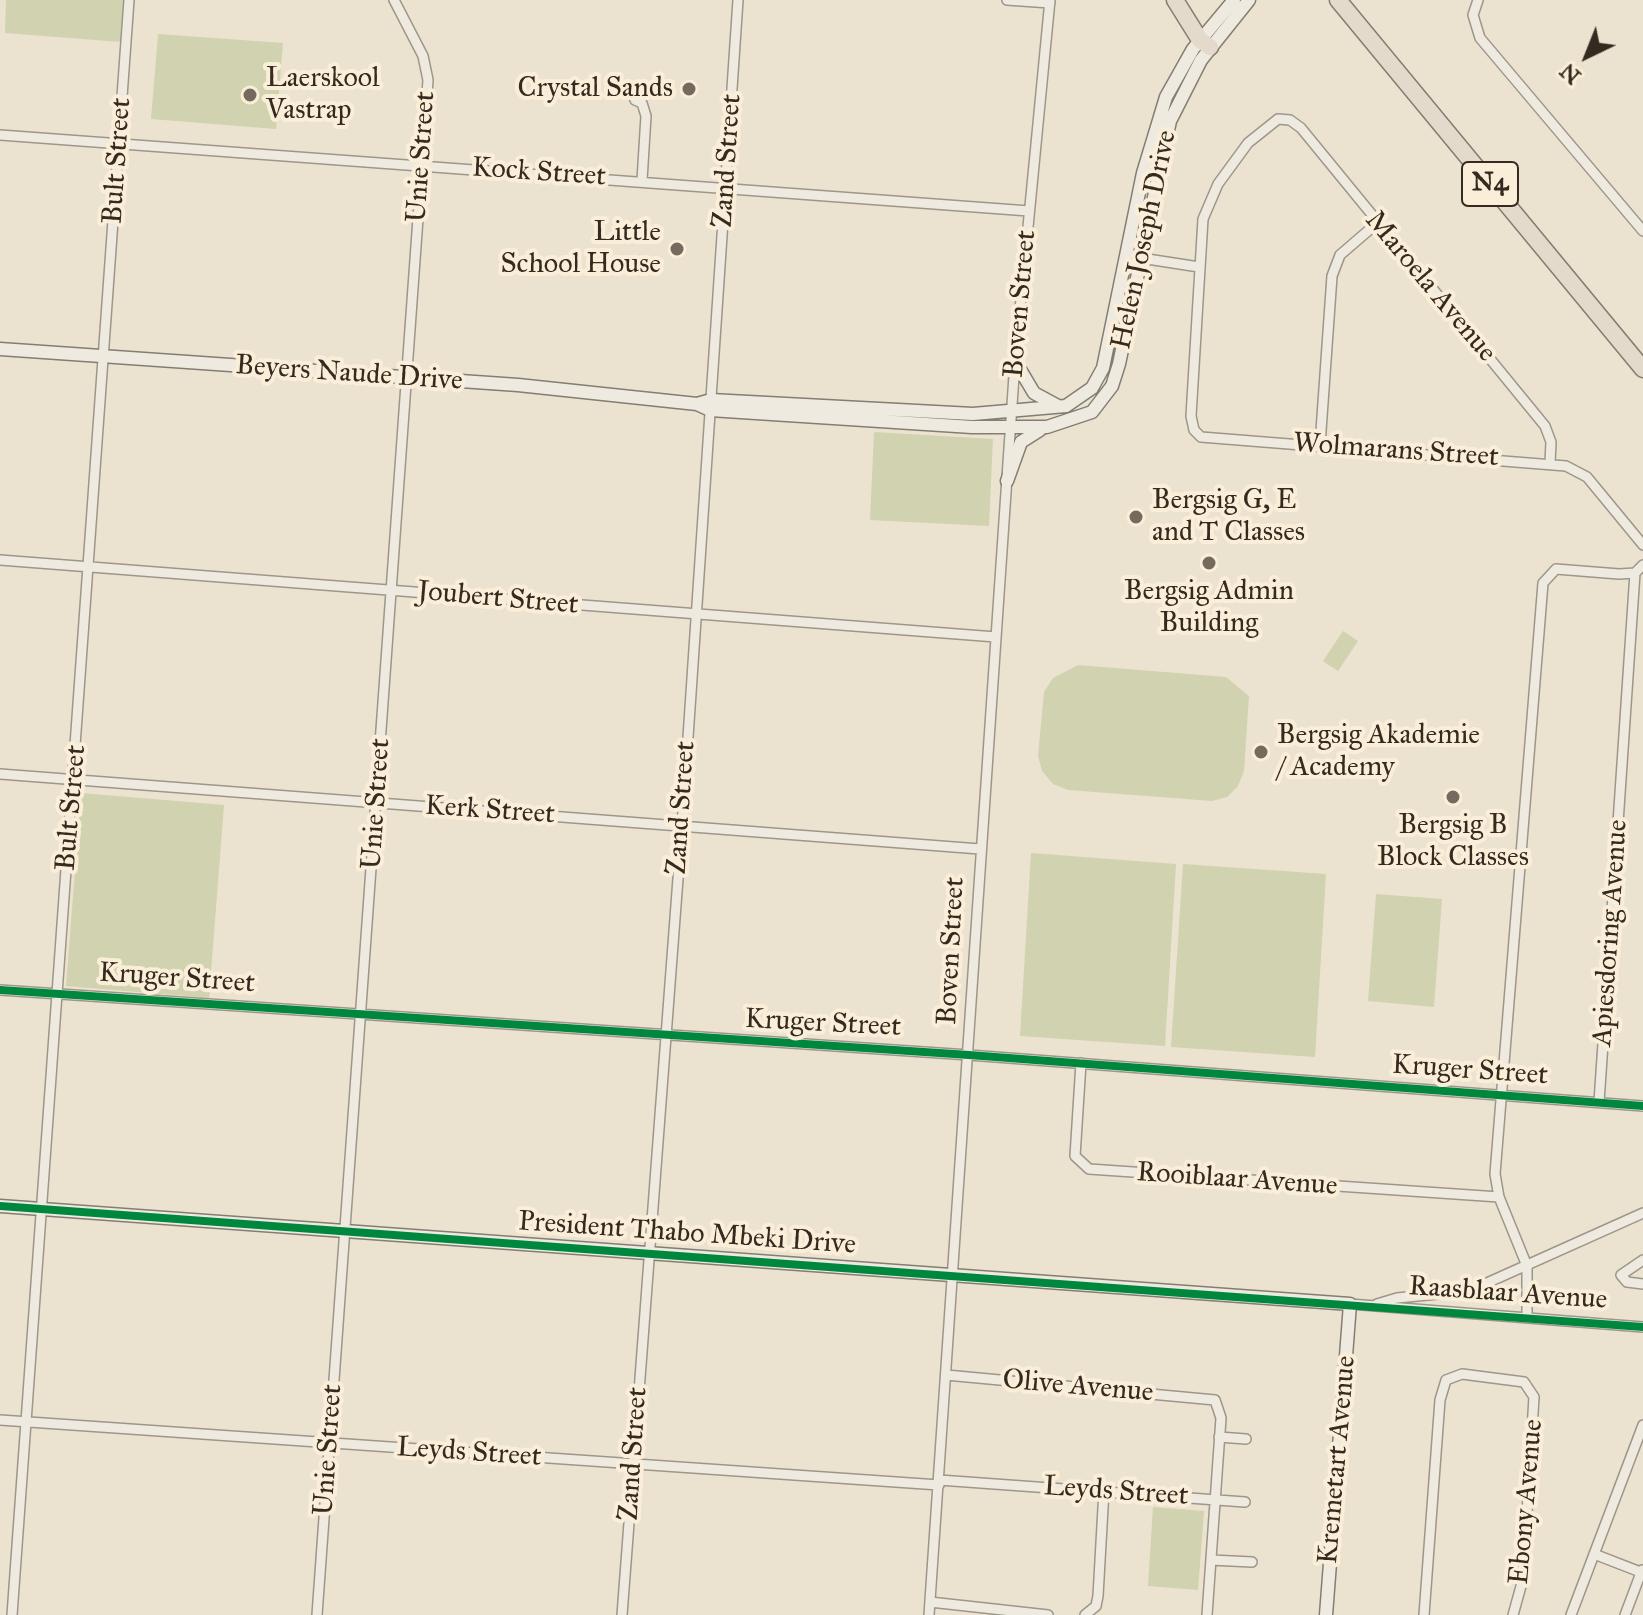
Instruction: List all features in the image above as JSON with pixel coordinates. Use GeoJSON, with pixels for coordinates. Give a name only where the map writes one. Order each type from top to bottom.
{"type":"FeatureCollection","features":[{"type":"Feature","properties":{"kind":"highway"},"geometry":{"type":"LineString","coordinates":[[1175,0],[1205,43]]}},
{"type":"Feature","properties":{"kind":"highway","name":"N4"},"geometry":{"type":"LineString","coordinates":[[1338,0],[1643,369]]}},
{"type":"Feature","properties":{"kind":"street","name":"Bult Street"},"geometry":{"type":"LineString","coordinates":[[12,1615],[40,1209],[75,779],[129,0]]}},
{"type":"Feature","properties":{"kind":"street","name":"Unie Street"},"geometry":{"type":"LineString","coordinates":[[317,1615],[422,164],[426,64],[394,0]]}},
{"type":"Feature","properties":{"kind":"street","name":"Zand Street"},"geometry":{"type":"LineString","coordinates":[[622,1615],[682,826],[738,0]]}},
{"type":"Feature","properties":{"kind":"street"},"geometry":{"type":"LineString","coordinates":[[1007,0],[1050,2]]}},
{"type":"Feature","properties":{"kind":"street","name":"Helen Joseph Drive"},"geometry":{"type":"LineString","coordinates":[[1011,426],[1047,427],[1092,412],[1112,386],[1170,121],[1205,43],[1234,0]]}},
{"type":"Feature","properties":{"kind":"street","name":"Helen Joseph Drive"},"geometry":{"type":"LineString","coordinates":[[1012,412],[1060,407],[1085,394],[1103,368],[1157,119],[1178,74],[1249,0]]}},
{"type":"Feature","properties":{"kind":"street","name":"Boven Street"},"geometry":{"type":"LineString","coordinates":[[929,1615],[1015,361],[1050,2]]}},
{"type":"Feature","properties":{"kind":"street"},"geometry":{"type":"LineString","coordinates":[[1476,3],[1474,26],[1480,38],[1643,231]]}},
{"type":"Feature","properties":{"kind":"street"},"geometry":{"type":"LineString","coordinates":[[635,100],[642,103],[646,116],[642,180]]}},
{"type":"Feature","properties":{"kind":"street","name":"Maroela Avenue"},"geometry":{"type":"LineString","coordinates":[[1199,267],[1203,219],[1218,184],[1233,161],[1260,132],[1278,119],[1290,120],[1312,140],[1376,224],[1545,426],[1551,442],[1550,463]]}},
{"type":"Feature","properties":{"kind":"street","name":"Kock Street"},"geometry":{"type":"LineString","coordinates":[[0,135],[642,180],[1029,211]]}},
{"type":"Feature","properties":{"kind":"street"},"geometry":{"type":"LineString","coordinates":[[1320,445],[1332,276],[1340,255],[1376,224]]}},
{"type":"Feature","properties":{"kind":"street"},"geometry":{"type":"LineString","coordinates":[[1126,269],[1141,258],[1199,267]]}},
{"type":"Feature","properties":{"kind":"street","name":"Wolmarans Street"},"geometry":{"type":"LineString","coordinates":[[1199,267],[1191,416],[1194,430],[1201,437],[1550,463],[1576,469],[1587,477],[1643,545]]}},
{"type":"Feature","properties":{"kind":"street","name":"Beyers Naude Drive"},"geometry":{"type":"LineString","coordinates":[[0,349],[405,378],[711,405],[906,413],[1012,412]]}},
{"type":"Feature","properties":{"kind":"street"},"geometry":{"type":"LineString","coordinates":[[1015,361],[1034,393],[1060,407]]}},
{"type":"Feature","properties":{"kind":"street","name":"Beyers Naude Drive"},"geometry":{"type":"LineString","coordinates":[[711,405],[906,425],[1011,426]]}},
{"type":"Feature","properties":{"kind":"street"},"geometry":{"type":"LineString","coordinates":[[1007,481],[1021,442],[1047,427]]}},
{"type":"Feature","properties":{"kind":"street","name":"Joubert Street"},"geometry":{"type":"LineString","coordinates":[[0,560],[996,637]]}},
{"type":"Feature","properties":{"kind":"street"},"geometry":{"type":"LineString","coordinates":[[1635,573],[1643,565]]}},
{"type":"Feature","properties":{"kind":"street","name":"Raasblaar Avenue"},"geometry":{"type":"LineString","coordinates":[[1527,1318],[1527,1266],[1499,1197],[1495,1174],[1541,594],[1545,576],[1556,569],[1635,573]]}},
{"type":"Feature","properties":{"kind":"street","name":"Apiesdoring Avenue"},"geometry":{"type":"LineString","coordinates":[[1599,1102],[1635,573]]}},
{"type":"Feature","properties":{"kind":"street","name":"Kerk Street"},"geometry":{"type":"LineString","coordinates":[[0,774],[980,849]]}},
{"type":"Feature","properties":{"kind":"street","name":"Kruger Street"},"geometry":{"type":"LineString","coordinates":[[0,990],[664,1037],[969,1055],[1643,1106]]}},
{"type":"Feature","properties":{"kind":"street","name":"Rooiblaar Avenue"},"geometry":{"type":"LineString","coordinates":[[1081,1063],[1075,1156],[1089,1169],[1499,1197]]}},
{"type":"Feature","properties":{"kind":"street","name":"President Thabo Mbeki Drive"},"geometry":{"type":"LineString","coordinates":[[0,1206],[1370,1306],[1397,1298],[1469,1291],[1643,1213]]}},
{"type":"Feature","properties":{"kind":"street"},"geometry":{"type":"LineString","coordinates":[[1643,1260],[1621,1275],[1627,1282],[1643,1284]]}},
{"type":"Feature","properties":{"kind":"street","name":"Kremetart Avenue"},"geometry":{"type":"LineString","coordinates":[[1326,1615],[1350,1304]]}},
{"type":"Feature","properties":{"kind":"street","name":"Raasblaar Avenue"},"geometry":{"type":"LineString","coordinates":[[1370,1306],[1643,1327]]}},
{"type":"Feature","properties":{"kind":"street","name":"Ebony Avenue"},"geometry":{"type":"LineString","coordinates":[[1424,1615],[1442,1384],[1462,1374],[1514,1379],[1528,1384],[1534,1397],[1523,1579],[1513,1615]]}},
{"type":"Feature","properties":{"kind":"street","name":"Olive Avenue"},"geometry":{"type":"LineString","coordinates":[[946,1375],[1210,1398],[1218,1403],[1220,1411],[1219,1437]]}},
{"type":"Feature","properties":{"kind":"street","name":"Leyds Street"},"geometry":{"type":"LineString","coordinates":[[0,1420],[632,1465],[1104,1490],[1245,1502]]}},
{"type":"Feature","properties":{"kind":"street"},"geometry":{"type":"LineString","coordinates":[[1571,1615],[1643,1425]]}},
{"type":"Feature","properties":{"kind":"street"},"geometry":{"type":"LineString","coordinates":[[1207,1615],[1219,1437],[1246,1439]]}},
{"type":"Feature","properties":{"kind":"street"},"geometry":{"type":"LineString","coordinates":[[1085,1615],[1096,1606],[1098,1596],[1104,1490]]}},
{"type":"Feature","properties":{"kind":"street"},"geometry":{"type":"LineString","coordinates":[[1594,1554],[1642,1571],[1625,1615]]}},
{"type":"Feature","properties":{"kind":"street"},"geometry":{"type":"LineString","coordinates":[[1211,1560],[1252,1562]]}},
{"type":"Feature","properties":{"kind":"street"},"geometry":{"type":"LineString","coordinates":[[930,1602],[1048,1615]]}},
{"type":"Feature","properties":{"kind":"green space"},"geometry":{"type":"Polygon","coordinates":[[[6,0],[124,0],[121,42],[5,33],[6,0]]]}},
{"type":"Feature","properties":{"kind":"green space"},"geometry":{"type":"Polygon","coordinates":[[[158,34],[283,43],[276,129],[151,119],[158,34]]]}},
{"type":"Feature","properties":{"kind":"green space"},"geometry":{"type":"Polygon","coordinates":[[[874,432],[993,439],[989,526],[870,520],[874,432]]]}},
{"type":"Feature","properties":{"kind":"green space"},"geometry":{"type":"Polygon","coordinates":[[[1343,631],[1358,641],[1338,671],[1323,661],[1343,631]]]}},
{"type":"Feature","properties":{"kind":"green space"},"geometry":{"type":"Polygon","coordinates":[[[1078,665],[1226,677],[1249,696],[1244,771],[1238,786],[1227,797],[1212,801],[1068,790],[1053,784],[1042,771],[1038,756],[1044,692],[1053,678],[1078,665]]]}},
{"type":"Feature","properties":{"kind":"green space"},"geometry":{"type":"Polygon","coordinates":[[[81,793],[224,805],[209,998],[66,986],[81,793]]]}},
{"type":"Feature","properties":{"kind":"green space"},"geometry":{"type":"Polygon","coordinates":[[[1031,853],[1176,864],[1165,1046],[1020,1036],[1031,853]]]}},
{"type":"Feature","properties":{"kind":"green space"},"geometry":{"type":"Polygon","coordinates":[[[1183,864],[1326,874],[1315,1057],[1171,1047],[1183,864]]]}},
{"type":"Feature","properties":{"kind":"green space"},"geometry":{"type":"Polygon","coordinates":[[[1376,894],[1442,899],[1434,1007],[1368,1001],[1376,894]]]}},
{"type":"Feature","properties":{"kind":"green space"},"geometry":{"type":"Polygon","coordinates":[[[1153,1507],[1204,1511],[1198,1590],[1148,1586],[1153,1507]]]}},
{"type":"Feature","properties":{"kind":"cycle path"},"geometry":{"type":"LineString","coordinates":[[0,990],[969,1055],[1643,1106]]}},
{"type":"Feature","properties":{"kind":"cycle path"},"geometry":{"type":"LineString","coordinates":[[0,1206],[1643,1327]]}},
{"type":"Feature","properties":{"kind":"place","name":"Crystal Sands"},"geometry":{"type":"Point","coordinates":[689,89]}},
{"type":"Feature","properties":{"kind":"place","name":"Laerskool Vastrap"},"geometry":{"type":"Point","coordinates":[250,95]}},
{"type":"Feature","properties":{"kind":"place","name":"Little School House"},"geometry":{"type":"Point","coordinates":[677,249]}},
{"type":"Feature","properties":{"kind":"place","name":"Bergsig G, E and T Classes"},"geometry":{"type":"Point","coordinates":[1136,517]}},
{"type":"Feature","properties":{"kind":"place","name":"Bergsig Admin Building"},"geometry":{"type":"Point","coordinates":[1209,563]}},
{"type":"Feature","properties":{"kind":"place","name":"Bergsig Akademie / Academy"},"geometry":{"type":"Point","coordinates":[1261,752]}},
{"type":"Feature","properties":{"kind":"place","name":"Bergsig B Block Classes"},"geometry":{"type":"Point","coordinates":[1453,797]}}]}
